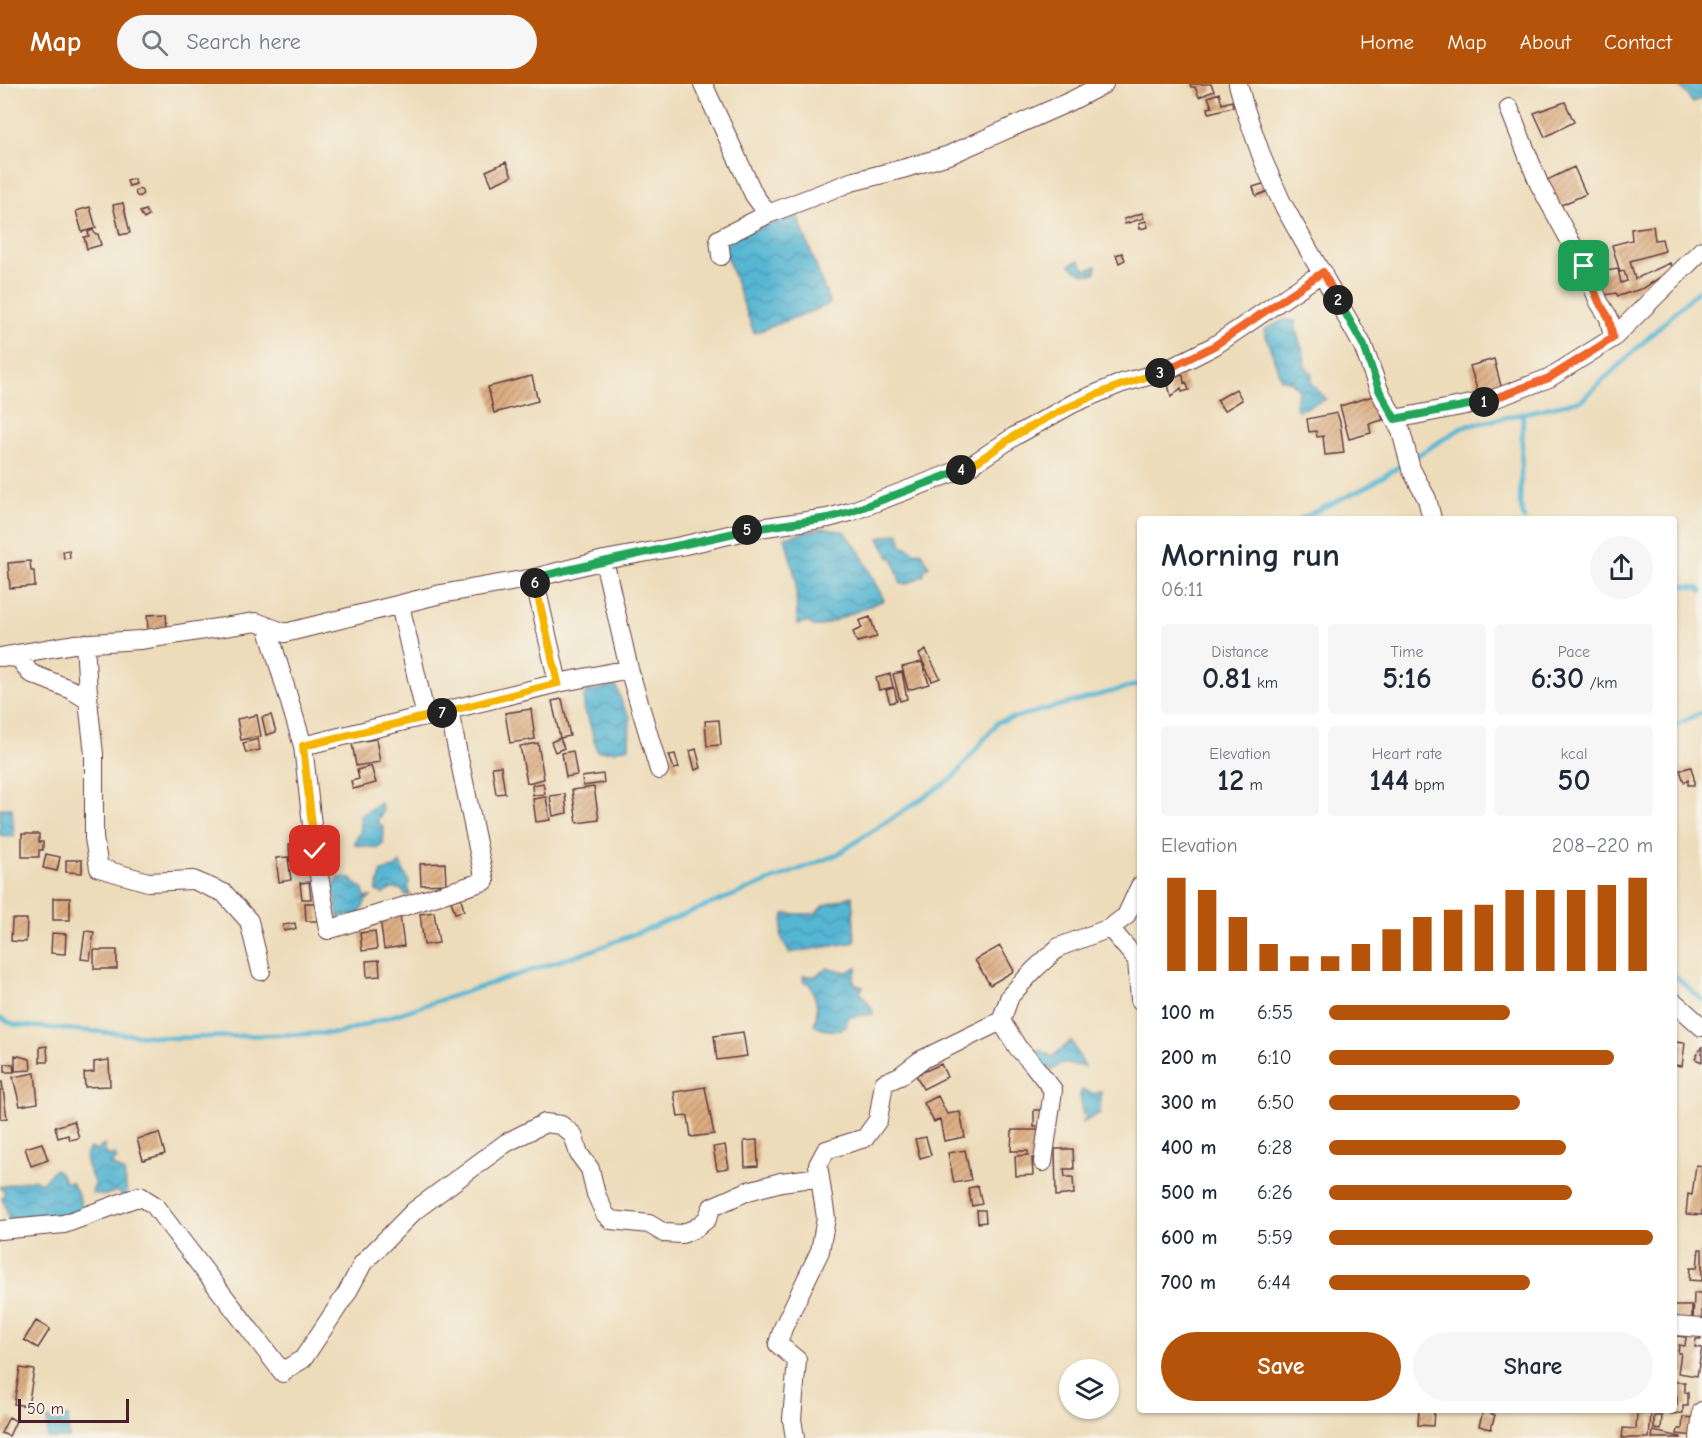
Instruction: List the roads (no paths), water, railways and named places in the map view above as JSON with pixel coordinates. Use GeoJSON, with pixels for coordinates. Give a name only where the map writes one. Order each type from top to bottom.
{"type":"FeatureCollection","features":[{"type":"Feature","properties":{"kind":"street"},"geometry":{"type":"LineString","coordinates":[[703,84],[754,195],[768,214]]}},
{"type":"Feature","properties":{"kind":"street"},"geometry":{"type":"LineString","coordinates":[[721,256],[719,239],[768,214],[851,182],[949,155],[1104,84]]}},
{"type":"Feature","properties":{"kind":"street"},"geometry":{"type":"LineString","coordinates":[[1238,84],[1259,150],[1282,202],[1364,346],[1379,390],[1401,431],[1411,469],[1427,499],[1431,516]]}},
{"type":"Feature","properties":{"kind":"street"},"geometry":{"type":"LineString","coordinates":[[1509,108],[1539,184],[1609,318],[1613,338]]}},
{"type":"Feature","properties":{"kind":"street"},"geometry":{"type":"LineString","coordinates":[[1395,419],[1491,400],[1549,378],[1613,338],[1702,250]]}},
{"type":"Feature","properties":{"kind":"street"},"geometry":{"type":"LineString","coordinates":[[1,656],[85,643],[140,640],[256,622],[285,633],[441,594],[534,578],[604,560],[850,512],[970,466],[1015,436],[1074,403],[1122,383],[1163,372],[1214,346],[1323,272]]}},
{"type":"Feature","properties":{"kind":"street"},"geometry":{"type":"LineString","coordinates":[[604,560],[629,669],[659,770]]}},
{"type":"Feature","properties":{"kind":"street"},"geometry":{"type":"LineString","coordinates":[[534,578],[558,683]]}},
{"type":"Feature","properties":{"kind":"street"},"geometry":{"type":"LineString","coordinates":[[400,605],[426,717]]}},
{"type":"Feature","properties":{"kind":"street"},"geometry":{"type":"LineString","coordinates":[[267,626],[303,746],[315,851],[328,930],[485,881],[449,711]]}},
{"type":"Feature","properties":{"kind":"street"},"geometry":{"type":"LineString","coordinates":[[85,643],[94,754],[94,838],[99,868],[148,882],[193,880],[224,893],[249,921],[261,971]]}},
{"type":"Feature","properties":{"kind":"street"},"geometry":{"type":"LineString","coordinates":[[1,656],[19,658],[30,673],[88,699]]}},
{"type":"Feature","properties":{"kind":"street"},"geometry":{"type":"LineString","coordinates":[[303,746],[558,683],[629,669]]}},
{"type":"Feature","properties":{"kind":"street"},"geometry":{"type":"LineString","coordinates":[[795,1438],[792,1419],[797,1360],[778,1344],[783,1328],[820,1251],[826,1218],[818,1165],[826,1150],[865,1138],[878,1120],[884,1083],[900,1076],[921,1060],[1001,1021],[1010,996],[1034,970],[1059,947],[1110,928],[1126,915],[1137,892]]}},
{"type":"Feature","properties":{"kind":"street"},"geometry":{"type":"LineString","coordinates":[[1110,928],[1137,960]]}},
{"type":"Feature","properties":{"kind":"street"},"geometry":{"type":"LineString","coordinates":[[1677,1005],[1702,1027]]}},
{"type":"Feature","properties":{"kind":"street"},"geometry":{"type":"LineString","coordinates":[[1001,1021],[1018,1048],[1053,1090],[1043,1162]]}},
{"type":"Feature","properties":{"kind":"street"},"geometry":{"type":"LineString","coordinates":[[0,1230],[64,1224],[140,1196],[154,1205],[283,1373],[303,1359],[347,1293],[363,1263],[414,1211],[506,1143],[545,1123],[561,1125],[573,1135],[579,1155],[590,1169],[596,1194],[605,1214],[611,1220],[649,1224],[664,1233],[682,1234],[696,1228],[707,1219],[712,1207],[748,1191],[781,1182],[820,1177]]}},
{"type":"Feature","properties":{"kind":"street"},"geometry":{"type":"LineString","coordinates":[[1677,1326],[1702,1328]]}},
{"type":"Feature","properties":{"kind":"street"},"geometry":{"type":"LineString","coordinates":[[1699,1438],[1702,1411]]}},
{"type":"Feature","properties":{"kind":"water"},"geometry":{"type":"Polygon","coordinates":[[[1676,84],[1702,84],[1702,98],[1693,103],[1676,84]]]}},
{"type":"Feature","properties":{"kind":"water"},"geometry":{"type":"Polygon","coordinates":[[[798,217],[830,304],[754,333],[724,249],[731,237],[798,217]]]}},
{"type":"Feature","properties":{"kind":"water"},"geometry":{"type":"Polygon","coordinates":[[[1079,260],[1086,270],[1096,266],[1096,272],[1082,273],[1070,265],[1079,260]]]}},
{"type":"Feature","properties":{"kind":"water"},"geometry":{"type":"Polygon","coordinates":[[[1284,320],[1295,321],[1305,367],[1312,373],[1311,383],[1326,399],[1298,411],[1295,403],[1299,390],[1292,382],[1281,379],[1264,330],[1284,320]]]}},
{"type":"Feature","properties":{"kind":"water"},"geometry":{"type":"Polygon","coordinates":[[[823,528],[845,532],[859,551],[884,600],[821,626],[814,626],[807,622],[797,624],[796,580],[785,537],[823,528]]]}},
{"type":"Feature","properties":{"kind":"water"},"geometry":{"type":"Polygon","coordinates":[[[899,533],[902,547],[907,547],[915,553],[921,551],[929,566],[924,570],[924,575],[906,584],[901,584],[893,558],[889,558],[879,538],[899,533]]]}},
{"type":"Feature","properties":{"kind":"water"},"geometry":{"type":"Polygon","coordinates":[[[616,686],[623,706],[630,717],[629,747],[614,751],[597,751],[588,717],[583,709],[585,692],[616,686]]]}},
{"type":"Feature","properties":{"kind":"water"},"geometry":{"type":"Polygon","coordinates":[[[380,803],[383,811],[377,821],[384,828],[383,844],[378,848],[355,845],[361,829],[360,816],[380,803]]]}},
{"type":"Feature","properties":{"kind":"water"},"geometry":{"type":"Polygon","coordinates":[[[0,808],[12,808],[14,837],[0,835],[0,808]]]}},
{"type":"Feature","properties":{"kind":"water"},"geometry":{"type":"Polygon","coordinates":[[[400,863],[409,882],[410,895],[405,895],[401,889],[391,889],[383,894],[376,891],[382,871],[395,868],[400,863]]]}},
{"type":"Feature","properties":{"kind":"water"},"geometry":{"type":"Polygon","coordinates":[[[339,878],[353,879],[353,882],[362,888],[365,897],[371,897],[366,900],[360,913],[338,918],[336,895],[331,889],[339,878]]]}},
{"type":"Feature","properties":{"kind":"water"},"geometry":{"type":"Polygon","coordinates":[[[852,896],[855,942],[789,953],[781,936],[784,914],[815,914],[823,906],[852,896]]]}},
{"type":"Feature","properties":{"kind":"water"},"geometry":{"type":"Polygon","coordinates":[[[857,967],[853,981],[856,985],[863,987],[860,992],[872,1008],[873,1014],[850,1017],[846,1027],[837,1030],[826,1030],[814,1025],[817,1014],[814,994],[809,983],[804,983],[803,976],[815,976],[828,968],[847,972],[857,967]]]}},
{"type":"Feature","properties":{"kind":"water"},"geometry":{"type":"Polygon","coordinates":[[[1071,1041],[1085,1067],[1061,1063],[1054,1069],[1044,1069],[1034,1056],[1040,1050],[1052,1057],[1071,1041]]]}},
{"type":"Feature","properties":{"kind":"water"},"geometry":{"type":"Polygon","coordinates":[[[1082,1090],[1096,1094],[1101,1091],[1100,1113],[1082,1123],[1087,1117],[1082,1113],[1080,1094],[1082,1090]]]}},
{"type":"Feature","properties":{"kind":"water"},"geometry":{"type":"Polygon","coordinates":[[[104,1145],[106,1154],[112,1156],[114,1153],[117,1159],[110,1164],[124,1172],[127,1194],[123,1196],[117,1191],[106,1195],[92,1193],[95,1184],[85,1158],[90,1148],[96,1151],[104,1145]]]}},
{"type":"Feature","properties":{"kind":"water"},"geometry":{"type":"Polygon","coordinates":[[[55,1169],[65,1182],[71,1182],[73,1185],[80,1201],[81,1213],[12,1225],[2,1199],[5,1192],[0,1187],[35,1179],[39,1183],[55,1169]]]}},
{"type":"Feature","properties":{"kind":"water"},"geometry":{"type":"Polygon","coordinates":[[[60,1417],[68,1417],[69,1438],[47,1438],[47,1419],[60,1423],[60,1417]]]}},
{"type":"Feature","properties":{"kind":"waterway"},"geometry":{"type":"LineString","coordinates":[[1413,458],[1463,427],[1582,400],[1702,287]]}},
{"type":"Feature","properties":{"kind":"waterway"},"geometry":{"type":"LineString","coordinates":[[1523,413],[1520,503],[1523,516]]}},
{"type":"Feature","properties":{"kind":"waterway"},"geometry":{"type":"LineString","coordinates":[[1306,516],[1370,485],[1406,462]]}},
{"type":"Feature","properties":{"kind":"waterway"},"geometry":{"type":"LineString","coordinates":[[1677,584],[1699,588],[1702,591]]}},
{"type":"Feature","properties":{"kind":"waterway"},"geometry":{"type":"LineString","coordinates":[[0,1018],[15,1025],[174,1038],[340,1033],[596,949],[836,855],[953,778],[998,722],[1137,685]]}},
{"type":"Feature","properties":{"kind":"waterway"},"geometry":{"type":"LineString","coordinates":[[1677,724],[1702,712]]}},
{"type":"Feature","properties":{"kind":"waterway"},"geometry":{"type":"LineString","coordinates":[[1677,978],[1702,1000]]}}]}
